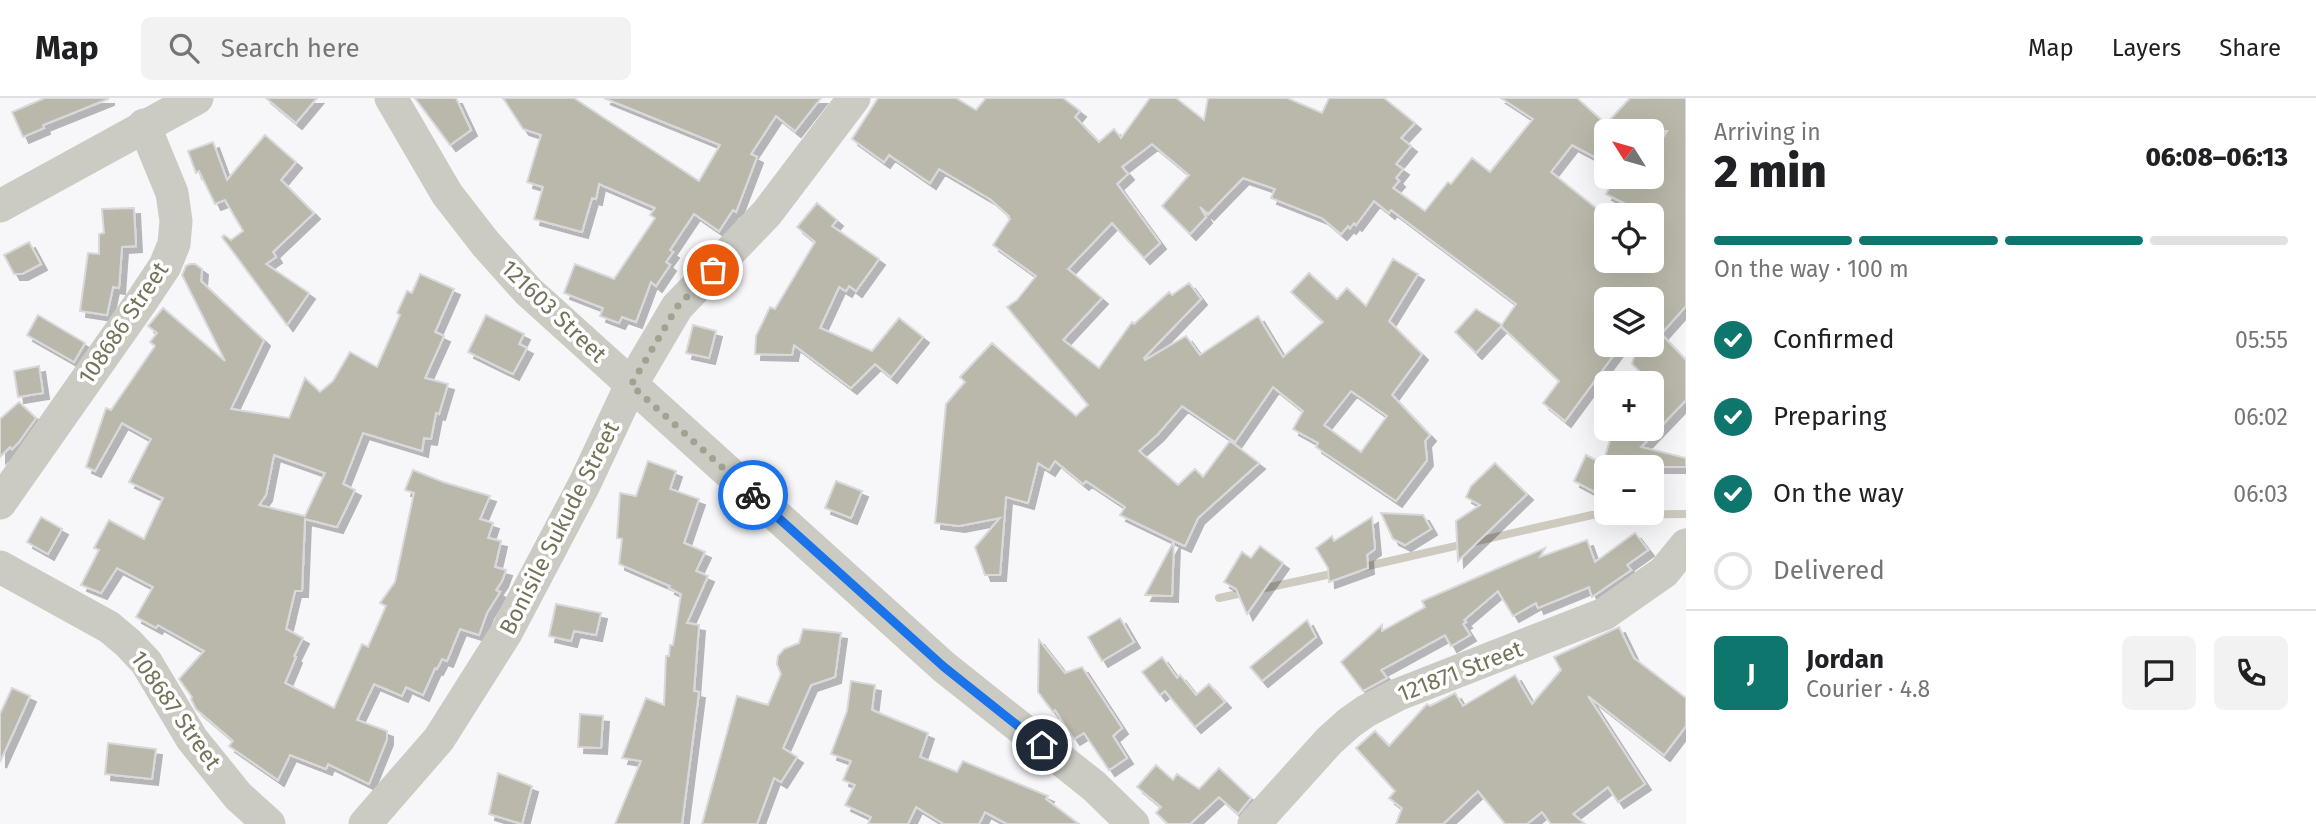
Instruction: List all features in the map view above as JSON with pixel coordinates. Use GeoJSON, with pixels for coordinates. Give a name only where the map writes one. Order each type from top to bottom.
{"type":"FeatureCollection","features":[{"type":"Feature","properties":{"kind":"street"},"geometry":{"type":"LineString","coordinates":[[0,206],[197,98]]}},
{"type":"Feature","properties":{"kind":"street","name":"121603 Street"},"geometry":{"type":"LineString","coordinates":[[391,98],[447,194],[485,243],[528,291],[944,667],[1094,786],[1133,824]]}},
{"type":"Feature","properties":{"kind":"street","name":"Bonisile Sukude Street"},"geometry":{"type":"LineString","coordinates":[[365,824],[439,738],[506,634],[584,485],[631,385],[677,307],[767,213],[854,98]]}},
{"type":"Feature","properties":{"kind":"street","name":"108686 Street"},"geometry":{"type":"LineString","coordinates":[[0,503],[147,293],[165,266],[174,244],[176,221],[173,193],[144,125]]}},
{"type":"Feature","properties":{"kind":"street","name":"121871 Street"},"geometry":{"type":"LineString","coordinates":[[1254,824],[1329,741],[1366,710],[1397,695],[1604,614],[1664,572],[1686,545]]}},
{"type":"Feature","properties":{"kind":"street","name":"108687 Street"},"geometry":{"type":"LineString","coordinates":[[0,568],[109,627],[128,643],[146,662],[192,739],[238,796],[269,824]]}},
{"type":"Feature","properties":{"kind":"building"},"geometry":{"type":"Polygon","coordinates":[[[45,98],[108,99],[43,125],[44,128],[23,137],[12,112],[45,98]]]}},
{"type":"Feature","properties":{"kind":"building"},"geometry":{"type":"Polygon","coordinates":[[[266,98],[317,98],[296,123],[266,98]]]}},
{"type":"Feature","properties":{"kind":"building"},"geometry":{"type":"Polygon","coordinates":[[[415,98],[456,98],[471,130],[450,145],[415,98]]]}},
{"type":"Feature","properties":{"kind":"building"},"geometry":{"type":"Polygon","coordinates":[[[503,98],[574,98],[699,181],[720,145],[604,98],[821,98],[795,131],[776,116],[751,154],[757,157],[736,212],[733,210],[719,231],[694,214],[670,250],[673,252],[666,262],[670,265],[656,286],[651,282],[636,322],[622,317],[619,323],[600,316],[603,308],[564,293],[575,264],[614,279],[655,218],[650,215],[655,208],[599,184],[596,199],[592,198],[582,232],[534,219],[543,187],[527,182],[541,135],[523,129],[503,98]]]}},
{"type":"Feature","properties":{"kind":"building"},"geometry":{"type":"Polygon","coordinates":[[[878,98],[956,98],[976,110],[986,98],[1063,98],[1080,111],[1075,117],[1099,142],[1114,129],[1121,138],[1150,98],[1176,98],[1204,120],[1208,98],[1287,98],[1322,113],[1329,98],[1384,98],[1415,123],[1401,138],[1411,146],[1396,164],[1403,169],[1393,188],[1425,211],[1472,158],[1490,172],[1533,119],[1501,98],[1577,98],[1600,119],[1594,119],[1594,157],[1572,145],[1551,172],[1594,206],[1594,273],[1664,273],[1664,203],[1624,203],[1606,194],[1609,189],[1664,189],[1664,136],[1667,131],[1664,131],[1664,119],[1611,119],[1630,98],[1686,98],[1686,306],[1664,331],[1664,287],[1594,287],[1594,357],[1612,357],[1602,371],[1594,371],[1594,382],[1565,421],[1543,403],[1559,381],[1501,326],[1516,304],[1391,210],[1389,213],[1374,201],[1356,225],[1354,223],[1350,228],[1348,226],[1341,234],[1322,218],[1271,198],[1275,189],[1243,178],[1208,214],[1200,207],[1206,217],[1190,234],[1162,206],[1189,175],[1152,144],[1122,167],[1128,174],[1117,184],[1160,243],[1144,258],[1112,223],[1068,269],[1102,298],[1063,340],[1099,368],[1132,322],[1134,324],[1169,292],[1172,295],[1189,283],[1201,299],[1145,360],[1186,336],[1200,355],[1258,316],[1283,357],[1323,322],[1291,292],[1309,273],[1337,299],[1347,288],[1366,306],[1393,259],[1418,274],[1389,321],[1422,354],[1392,395],[1430,435],[1425,441],[1427,460],[1396,501],[1316,447],[1318,443],[1293,429],[1303,411],[1273,387],[1235,442],[1182,406],[1139,451],[1178,485],[1195,469],[1203,477],[1230,441],[1259,463],[1198,518],[1185,546],[1120,515],[1125,507],[1086,481],[1083,484],[1055,461],[1049,470],[1038,463],[1028,503],[1006,497],[1000,575],[985,575],[975,547],[1000,518],[959,526],[935,523],[946,404],[965,382],[960,377],[992,343],[1076,416],[1088,405],[1007,307],[1017,300],[1036,276],[993,245],[1010,219],[1009,216],[990,199],[939,169],[930,183],[889,155],[884,162],[852,139],[878,98]],[[1351,391],[1324,425],[1361,452],[1387,416],[1351,391]]]}},
{"type":"Feature","properties":{"kind":"building"},"geometry":{"type":"Polygon","coordinates":[[[265,135],[296,162],[281,180],[314,213],[273,252],[276,257],[266,264],[309,293],[287,325],[222,237],[224,235],[231,240],[243,231],[225,200],[215,204],[199,171],[196,173],[188,151],[213,142],[227,180],[265,135]]]}},
{"type":"Feature","properties":{"kind":"building"},"geometry":{"type":"Polygon","coordinates":[[[817,203],[837,220],[832,226],[879,259],[856,291],[849,286],[846,291],[839,287],[820,328],[872,351],[899,318],[923,337],[891,377],[875,364],[851,388],[794,345],[792,355],[755,354],[756,336],[770,307],[775,309],[815,242],[797,227],[817,203]]]}},
{"type":"Feature","properties":{"kind":"building"},"geometry":{"type":"Polygon","coordinates":[[[134,208],[136,246],[122,247],[119,288],[113,287],[107,315],[80,311],[88,253],[99,254],[99,234],[104,233],[102,209],[134,208]]]}},
{"type":"Feature","properties":{"kind":"building"},"geometry":{"type":"Polygon","coordinates":[[[29,242],[41,264],[22,274],[14,274],[4,255],[29,242]]]}},
{"type":"Feature","properties":{"kind":"building"},"geometry":{"type":"Polygon","coordinates":[[[195,264],[202,269],[201,281],[264,340],[231,409],[289,418],[305,378],[320,392],[333,381],[350,352],[377,367],[400,315],[397,313],[407,291],[412,293],[420,274],[454,289],[435,332],[444,336],[425,378],[448,384],[439,414],[436,413],[431,439],[424,438],[422,451],[363,433],[343,484],[355,490],[337,527],[305,519],[302,591],[295,591],[286,629],[303,638],[285,683],[334,708],[362,644],[368,647],[386,606],[380,603],[395,582],[414,493],[405,490],[413,470],[490,496],[480,519],[493,523],[488,538],[501,541],[495,567],[506,570],[496,590],[500,592],[487,613],[479,635],[460,629],[447,661],[442,659],[437,669],[435,668],[423,695],[406,687],[402,696],[374,684],[357,720],[387,731],[387,739],[369,784],[328,764],[326,769],[290,755],[278,780],[229,746],[233,741],[196,709],[192,697],[179,679],[204,651],[158,625],[156,628],[136,617],[153,587],[117,568],[101,593],[81,585],[99,550],[94,548],[109,520],[144,539],[163,498],[129,482],[151,439],[122,423],[95,471],[86,467],[106,408],[111,410],[155,346],[150,342],[157,333],[148,326],[163,308],[225,361],[182,275],[186,266],[195,264]],[[274,455],[266,495],[259,505],[305,516],[325,473],[274,455]]]}},
{"type":"Feature","properties":{"kind":"building"},"geometry":{"type":"Polygon","coordinates":[[[1476,309],[1502,325],[1476,353],[1455,332],[1476,309]]]}},
{"type":"Feature","properties":{"kind":"building"},"geometry":{"type":"Polygon","coordinates":[[[38,315],[85,343],[74,362],[27,335],[38,315]]]}},
{"type":"Feature","properties":{"kind":"building"},"geometry":{"type":"Polygon","coordinates":[[[486,315],[524,334],[519,344],[527,348],[513,374],[468,352],[486,315]]]}},
{"type":"Feature","properties":{"kind":"building"},"geometry":{"type":"Polygon","coordinates":[[[693,325],[716,331],[709,358],[686,353],[693,325]]]}},
{"type":"Feature","properties":{"kind":"building"},"geometry":{"type":"Polygon","coordinates":[[[1664,337],[1686,360],[1686,400],[1664,423],[1664,371],[1639,371],[1632,364],[1634,357],[1664,357],[1664,337]]]}},
{"type":"Feature","properties":{"kind":"building"},"geometry":{"type":"Polygon","coordinates":[[[39,366],[43,393],[18,397],[14,371],[39,366]]]}},
{"type":"Feature","properties":{"kind":"building"},"geometry":{"type":"Polygon","coordinates":[[[19,402],[36,418],[19,442],[0,457],[0,419],[19,402]]]}},
{"type":"Feature","properties":{"kind":"building"},"geometry":{"type":"Polygon","coordinates":[[[1610,441],[1647,441],[1641,447],[1686,458],[1686,467],[1664,467],[1664,455],[1606,455],[1610,441]]]}},
{"type":"Feature","properties":{"kind":"building"},"geometry":{"type":"Polygon","coordinates":[[[1586,455],[1594,459],[1594,492],[1574,481],[1586,455]]]}},
{"type":"Feature","properties":{"kind":"building"},"geometry":{"type":"Polygon","coordinates":[[[648,461],[676,471],[670,489],[699,499],[684,543],[705,552],[696,571],[708,576],[687,623],[699,625],[694,691],[699,692],[682,824],[615,824],[641,761],[622,758],[646,698],[664,705],[666,656],[669,656],[670,645],[673,645],[681,594],[669,588],[670,586],[619,564],[622,539],[617,538],[620,493],[636,496],[648,461]]]}},
{"type":"Feature","properties":{"kind":"building"},"geometry":{"type":"Polygon","coordinates":[[[1495,463],[1527,494],[1458,561],[1456,521],[1480,505],[1466,497],[1471,486],[1495,463]]]}},
{"type":"Feature","properties":{"kind":"building"},"geometry":{"type":"Polygon","coordinates":[[[836,481],[862,491],[851,518],[825,508],[836,481]]]}},
{"type":"Feature","properties":{"kind":"building"},"geometry":{"type":"Polygon","coordinates":[[[1381,513],[1423,515],[1431,529],[1405,545],[1393,539],[1381,513]]]}},
{"type":"Feature","properties":{"kind":"building"},"geometry":{"type":"Polygon","coordinates":[[[41,517],[62,529],[48,554],[27,542],[41,517]]]}},
{"type":"Feature","properties":{"kind":"building"},"geometry":{"type":"Polygon","coordinates":[[[1372,517],[1375,549],[1367,555],[1368,568],[1329,582],[1328,568],[1316,548],[1332,536],[1334,541],[1372,517]]]}},
{"type":"Feature","properties":{"kind":"building"},"geometry":{"type":"Polygon","coordinates":[[[1635,533],[1648,550],[1627,565],[1631,570],[1592,597],[1589,587],[1538,608],[1536,603],[1513,616],[1498,591],[1464,620],[1466,622],[1463,624],[1470,635],[1451,646],[1445,635],[1381,670],[1387,678],[1363,691],[1341,662],[1382,625],[1382,631],[1425,607],[1422,601],[1545,548],[1540,557],[1587,540],[1595,562],[1635,533]]]}},
{"type":"Feature","properties":{"kind":"building"},"geometry":{"type":"Polygon","coordinates":[[[1174,541],[1172,596],[1145,595],[1174,541]]]}},
{"type":"Feature","properties":{"kind":"building"},"geometry":{"type":"Polygon","coordinates":[[[1260,546],[1283,563],[1247,614],[1236,589],[1224,582],[1242,552],[1251,558],[1260,546]]]}},
{"type":"Feature","properties":{"kind":"building"},"geometry":{"type":"Polygon","coordinates":[[[556,604],[601,613],[596,635],[574,631],[571,641],[549,636],[556,604]]]}},
{"type":"Feature","properties":{"kind":"building"},"geometry":{"type":"Polygon","coordinates":[[[1120,618],[1134,642],[1102,661],[1088,637],[1120,618]]]}},
{"type":"Feature","properties":{"kind":"building"},"geometry":{"type":"Polygon","coordinates":[[[1307,620],[1316,637],[1262,681],[1250,667],[1307,620]]]}},
{"type":"Feature","properties":{"kind":"building"},"geometry":{"type":"Polygon","coordinates":[[[1619,627],[1634,658],[1686,698],[1686,726],[1664,755],[1588,696],[1645,784],[1618,802],[1608,787],[1573,814],[1585,824],[1551,824],[1542,812],[1527,824],[1505,824],[1478,791],[1443,824],[1396,824],[1402,808],[1389,798],[1395,791],[1356,748],[1375,731],[1389,746],[1427,704],[1430,706],[1455,693],[1463,706],[1515,675],[1532,704],[1561,670],[1554,657],[1619,627]]]}},
{"type":"Feature","properties":{"kind":"building"},"geometry":{"type":"Polygon","coordinates":[[[803,629],[841,633],[835,677],[811,685],[783,748],[797,757],[781,782],[774,778],[757,824],[702,824],[737,696],[768,705],[781,674],[777,664],[778,656],[784,649],[799,643],[803,629]]]}},
{"type":"Feature","properties":{"kind":"building"},"geometry":{"type":"Polygon","coordinates":[[[1039,640],[1065,673],[1082,667],[1122,728],[1113,736],[1127,758],[1109,770],[1084,733],[1074,739],[1055,710],[1053,712],[1038,692],[1039,640]]]}},
{"type":"Feature","properties":{"kind":"building"},"geometry":{"type":"Polygon","coordinates":[[[1162,657],[1177,678],[1180,675],[1196,695],[1209,684],[1225,702],[1195,727],[1165,691],[1160,695],[1142,672],[1162,657]]]}},
{"type":"Feature","properties":{"kind":"building"},"geometry":{"type":"Polygon","coordinates":[[[851,681],[875,685],[872,710],[928,733],[920,757],[957,772],[963,761],[1048,796],[1046,799],[1079,824],[1007,824],[985,812],[979,824],[944,824],[916,807],[908,824],[868,824],[871,817],[845,805],[855,785],[843,780],[851,761],[831,754],[847,711],[851,681]]]}},
{"type":"Feature","properties":{"kind":"building"},"geometry":{"type":"Polygon","coordinates":[[[12,688],[30,696],[0,762],[0,714],[12,688]]]}},
{"type":"Feature","properties":{"kind":"building"},"geometry":{"type":"Polygon","coordinates":[[[580,714],[603,716],[601,748],[578,747],[580,714]]]}},
{"type":"Feature","properties":{"kind":"building"},"geometry":{"type":"Polygon","coordinates":[[[108,743],[156,749],[152,779],[105,774],[108,743]]]}},
{"type":"Feature","properties":{"kind":"building"},"geometry":{"type":"Polygon","coordinates":[[[1156,765],[1173,780],[1177,774],[1199,789],[1219,768],[1251,798],[1238,814],[1219,797],[1190,824],[1168,824],[1156,813],[1161,807],[1137,787],[1156,765]]]}},
{"type":"Feature","properties":{"kind":"building"},"geometry":{"type":"Polygon","coordinates":[[[498,773],[532,786],[522,824],[489,814],[498,773]]]}},
{"type":"Feature","properties":{"kind":"waterway"},"geometry":{"type":"LineString","coordinates":[[1359,568],[1592,515],[1686,514]]}},
{"type":"Feature","properties":{"kind":"waterway"},"geometry":{"type":"LineString","coordinates":[[1219,598],[1336,573]]}},
{"type":"Feature","properties":{"kind":"way so far"},"geometry":{"type":"LineString","coordinates":[[713,270],[677,307],[631,385],[753,495]]}},
{"type":"Feature","properties":{"kind":"route"},"geometry":{"type":"LineString","coordinates":[[753,495],[944,667],[1042,745]]}}]}
